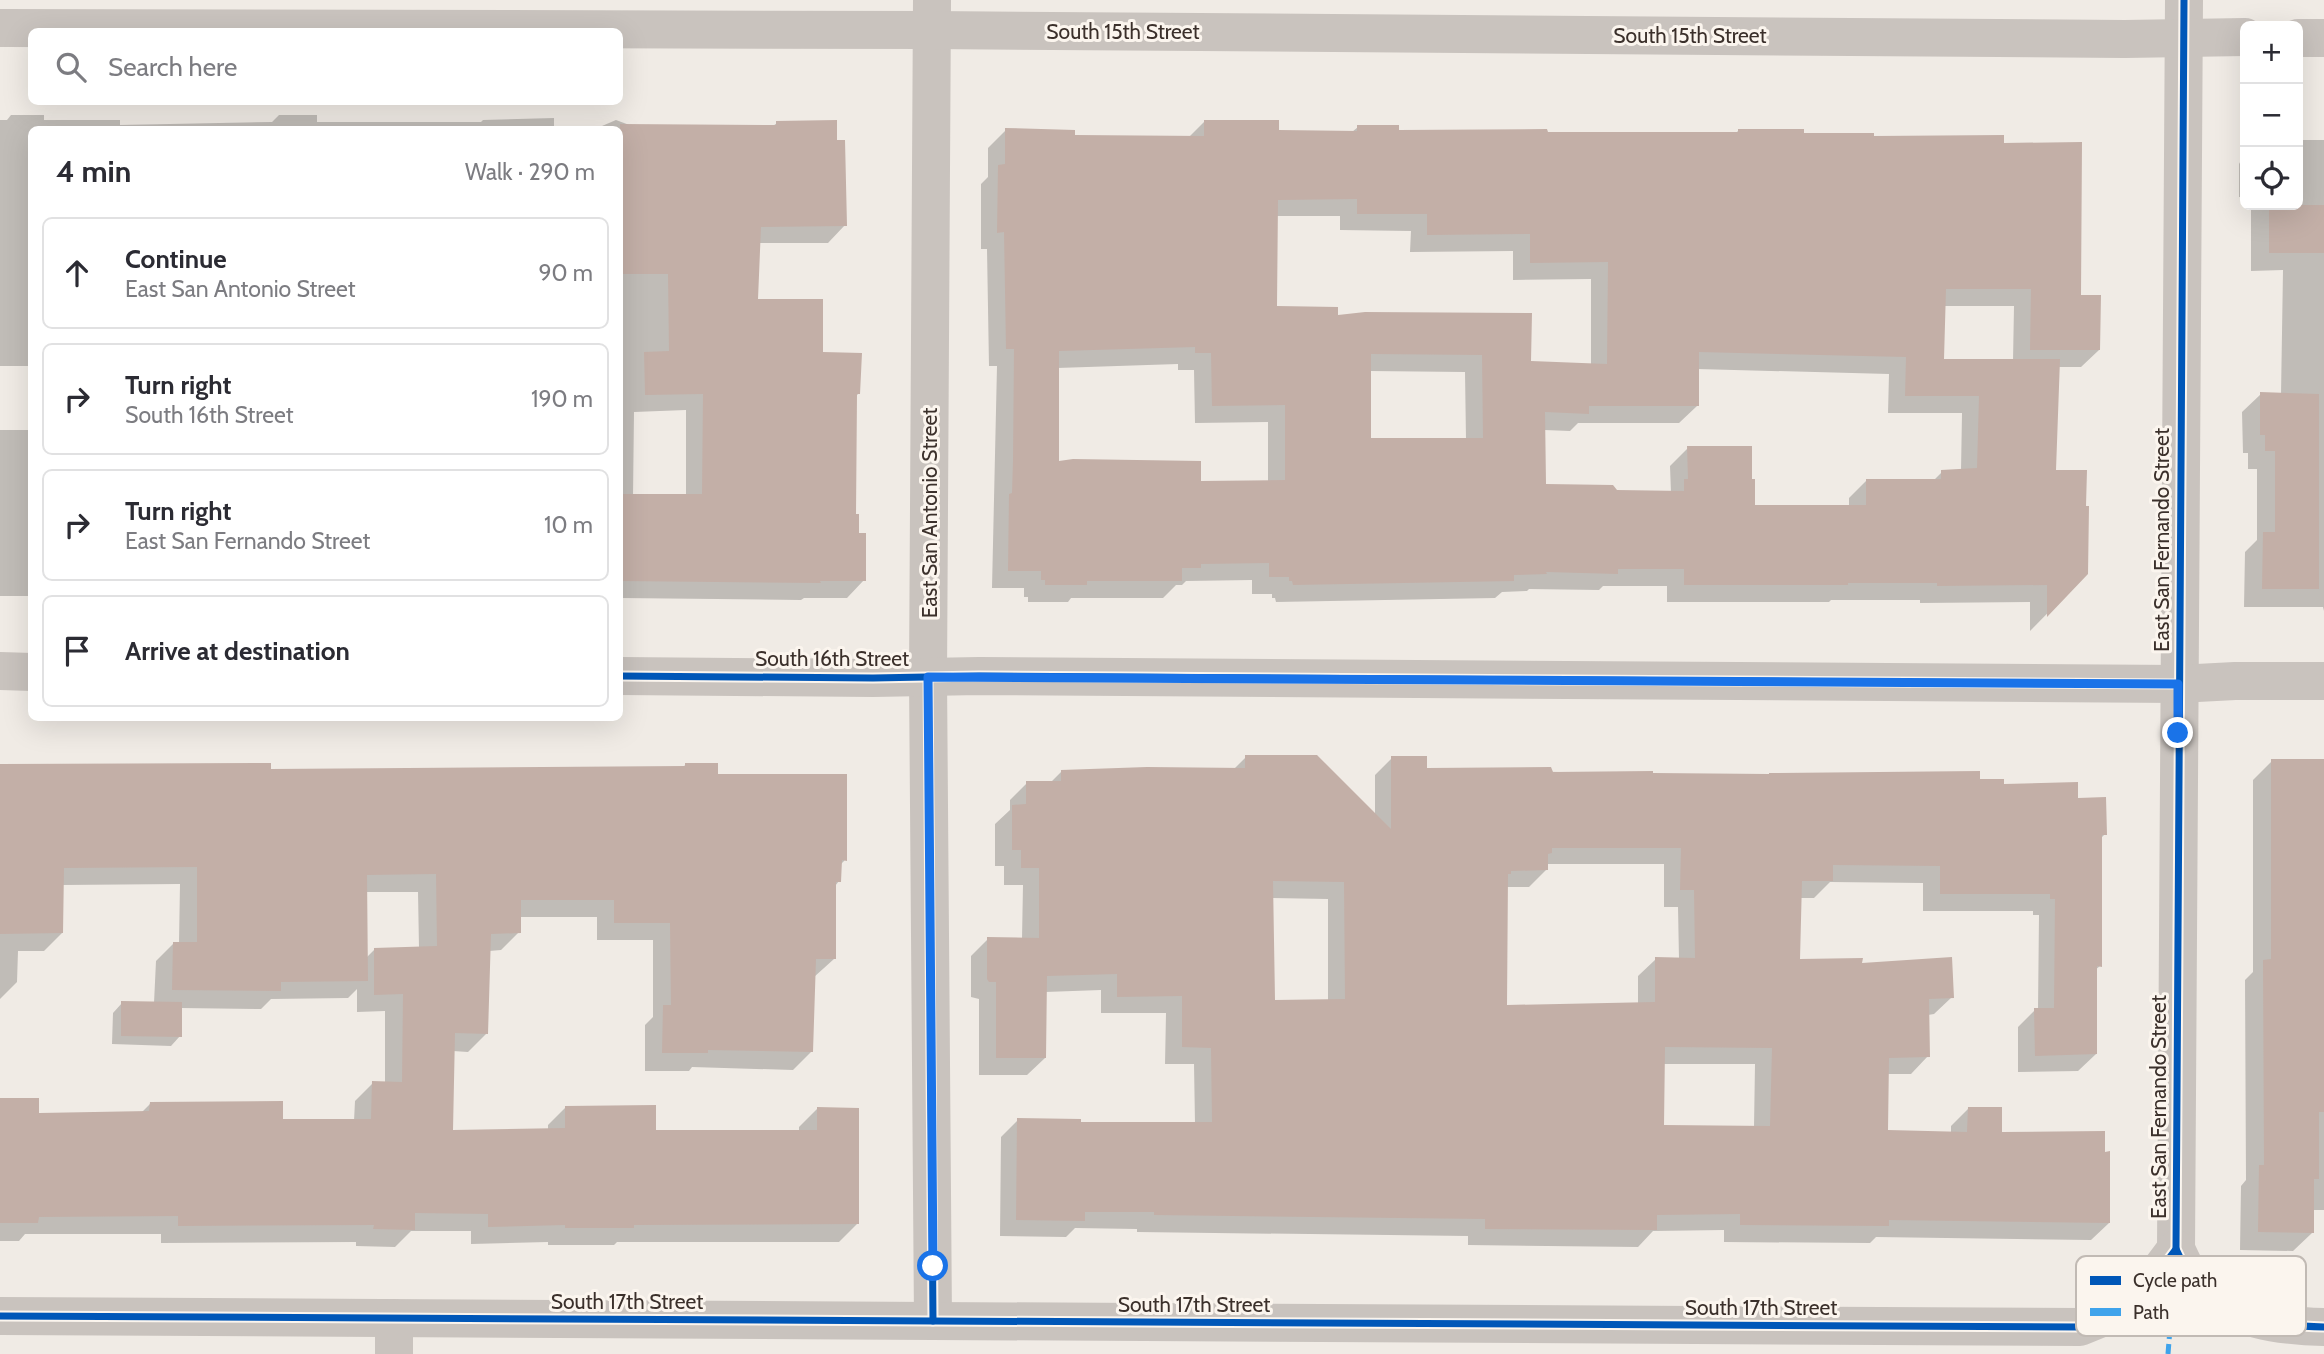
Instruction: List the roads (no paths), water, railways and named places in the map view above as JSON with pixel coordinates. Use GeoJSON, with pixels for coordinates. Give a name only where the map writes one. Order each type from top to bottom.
{"type":"FeatureCollection","features":[{"type":"Feature","properties":{"kind":"street","name":"East San Fernando Street"},"geometry":{"type":"LineString","coordinates":[[2176,1249],[2184,0]]}},
{"type":"Feature","properties":{"kind":"street","name":"South 15th Street"},"geometry":{"type":"LineString","coordinates":[[0,28],[932,15],[2125,39],[2240,37]]}},
{"type":"Feature","properties":{"kind":"street","name":"East San Antonio Street"},"geometry":{"type":"LineString","coordinates":[[932,15],[928,677],[933,1321]]}},
{"type":"Feature","properties":{"kind":"street"},"geometry":{"type":"LineString","coordinates":[[2303,38],[2324,38]]}},
{"type":"Feature","properties":{"kind":"street"},"geometry":{"type":"LineString","coordinates":[[0,671],[28,672]]}},
{"type":"Feature","properties":{"kind":"street","name":"South 16th Street"},"geometry":{"type":"LineString","coordinates":[[623,676],[2178,684],[2324,681]]}},
{"type":"Feature","properties":{"kind":"street"},"geometry":{"type":"LineString","coordinates":[[2176,1249],[2180,1256]]}},
{"type":"Feature","properties":{"kind":"street","name":"South 17th Street"},"geometry":{"type":"LineString","coordinates":[[2171,1256],[2176,1249]]}},
{"type":"Feature","properties":{"kind":"street","name":"South 17th Street"},"geometry":{"type":"LineString","coordinates":[[0,1315],[394,1336],[933,1321],[2076,1327]]}},
{"type":"Feature","properties":{"kind":"street"},"geometry":{"type":"LineString","coordinates":[[2306,1326],[2324,1327]]}}]}
